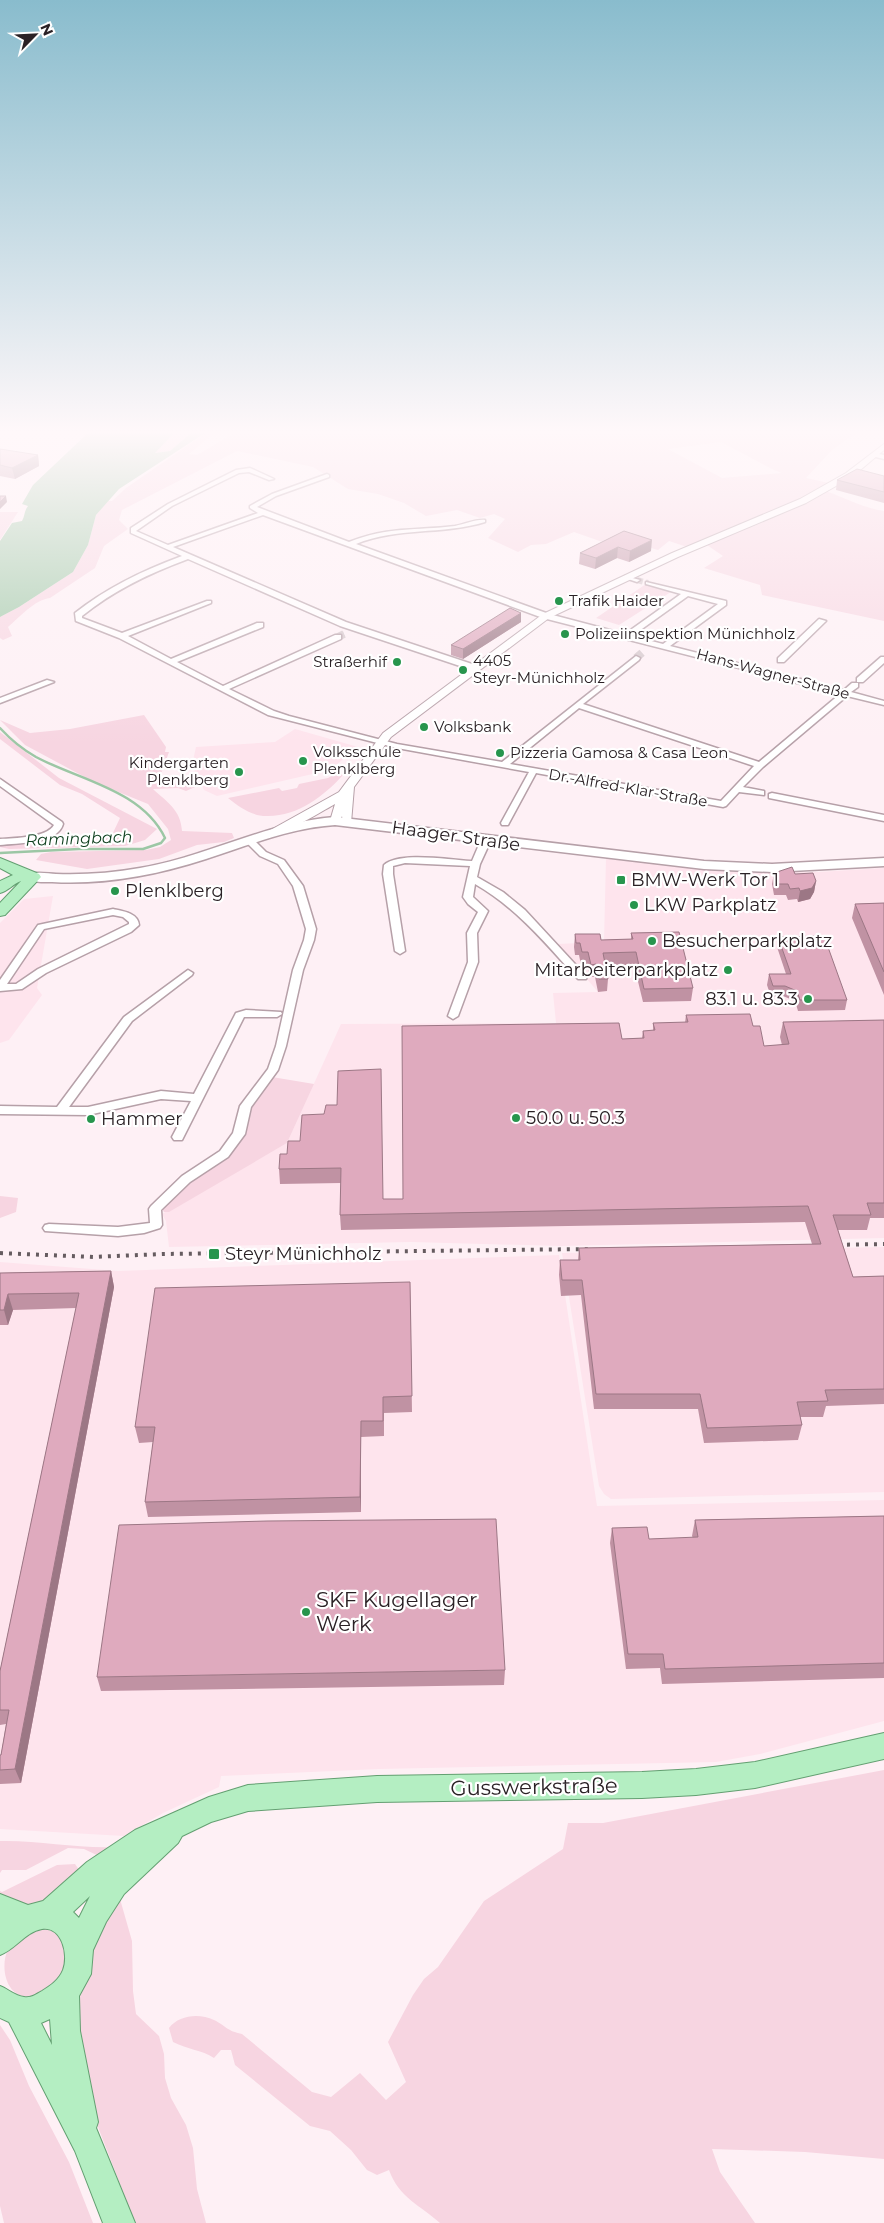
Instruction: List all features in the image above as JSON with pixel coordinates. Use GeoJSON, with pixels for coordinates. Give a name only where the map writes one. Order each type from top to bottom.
{"type":"FeatureCollection","features":[{"type":"Feature","properties":{"kind":"main road","name":"Haager Straße"},"geometry":{"type":"LineString","coordinates":[[29,877],[74,878],[138,872],[181,862],[299,824],[341,821],[674,862],[745,868],[798,868],[884,862]]}},
{"type":"Feature","properties":{"kind":"main road"},"geometry":{"type":"LineString","coordinates":[[2,866],[11,875],[29,877]]}},
{"type":"Feature","properties":{"kind":"main road"},"geometry":{"type":"LineString","coordinates":[[0,889],[8,881],[29,877]]}},
{"type":"Feature","properties":{"kind":"main road"},"geometry":{"type":"LineString","coordinates":[[0,912],[29,877]]}},
{"type":"Feature","properties":{"kind":"main road","name":"Gusswerkstraße"},"geometry":{"type":"LineString","coordinates":[[0,1940],[10,1928],[37,1917],[130,1848],[162,1829],[248,1798],[377,1789],[642,1785],[696,1782],[754,1775],[884,1746]]}},
{"type":"Feature","properties":{"kind":"main road","name":"Gusswerkstraße"},"geometry":{"type":"LineString","coordinates":[[65,1993],[80,1962],[80,1947],[96,1912],[114,1884],[136,1861],[184,1820]]}},
{"type":"Feature","properties":{"kind":"main road"},"geometry":{"type":"LineString","coordinates":[[0,1908],[37,1917],[63,1920],[74,1931],[80,1947]]}},
{"type":"Feature","properties":{"kind":"main road"},"geometry":{"type":"LineString","coordinates":[[9,2005],[35,2011],[51,2004],[65,1993]]}},
{"type":"Feature","properties":{"kind":"main road"},"geometry":{"type":"LineString","coordinates":[[65,1993],[65,2031],[87,2142]]}},
{"type":"Feature","properties":{"kind":"main road"},"geometry":{"type":"LineString","coordinates":[[9,2005],[87,2142],[119,2223]]}},
{"type":"Feature","properties":{"kind":"street"},"geometry":{"type":"LineString","coordinates":[[144,537],[356,628],[475,668]]}},
{"type":"Feature","properties":{"kind":"street"},"geometry":{"type":"LineString","coordinates":[[168,547],[197,537]]}},
{"type":"Feature","properties":{"kind":"street","name":"Hans-Wagner-Straße"},"geometry":{"type":"LineString","coordinates":[[326,537],[546,616],[884,703]]}},
{"type":"Feature","properties":{"kind":"street"},"geometry":{"type":"LineString","coordinates":[[348,545],[369,537]]}},
{"type":"Feature","properties":{"kind":"street"},"geometry":{"type":"LineString","coordinates":[[272,832],[312,813],[346,791],[381,743],[394,729],[546,616],[627,577],[720,537]]}},
{"type":"Feature","properties":{"kind":"street","name":"Dr.-Alfred-Klar-Straße"},"geometry":{"type":"LineString","coordinates":[[189,556],[127,582],[100,598],[78,615],[79,619],[122,636],[222,689],[279,716],[381,743],[533,772],[723,804],[737,789]]}},
{"type":"Feature","properties":{"kind":"street"},"geometry":{"type":"LineString","coordinates":[[627,577],[638,580]]}},
{"type":"Feature","properties":{"kind":"street"},"geometry":{"type":"LineString","coordinates":[[648,583],[723,603],[665,646]]}},
{"type":"Feature","properties":{"kind":"street"},"geometry":{"type":"LineString","coordinates":[[628,636],[687,593]]}},
{"type":"Feature","properties":{"kind":"street"},"geometry":{"type":"LineString","coordinates":[[122,636],[209,602]]}},
{"type":"Feature","properties":{"kind":"street"},"geometry":{"type":"LineString","coordinates":[[769,673],[822,621]]}},
{"type":"Feature","properties":{"kind":"street"},"geometry":{"type":"LineString","coordinates":[[170,662],[260,625]]}},
{"type":"Feature","properties":{"kind":"street"},"geometry":{"type":"LineString","coordinates":[[222,689],[356,628]]}},
{"type":"Feature","properties":{"kind":"street"},"geometry":{"type":"LineString","coordinates":[[643,652],[654,644]]}},
{"type":"Feature","properties":{"kind":"street"},"geometry":{"type":"LineString","coordinates":[[502,766],[636,658]]}},
{"type":"Feature","properties":{"kind":"street"},"geometry":{"type":"LineString","coordinates":[[737,789],[760,765],[884,659]]}},
{"type":"Feature","properties":{"kind":"street"},"geometry":{"type":"LineString","coordinates":[[0,700],[50,682]]}},
{"type":"Feature","properties":{"kind":"street"},"geometry":{"type":"LineString","coordinates":[[577,705],[760,765]]}},
{"type":"Feature","properties":{"kind":"street","name":"Dr.-Alfred-Klar-Straße"},"geometry":{"type":"LineString","coordinates":[[505,822],[533,772]]}},
{"type":"Feature","properties":{"kind":"street"},"geometry":{"type":"LineString","coordinates":[[0,782],[56,820],[59,824],[58,828],[48,836],[0,842]]}},
{"type":"Feature","properties":{"kind":"street"},"geometry":{"type":"LineString","coordinates":[[737,789],[760,794]]}},
{"type":"Feature","properties":{"kind":"street"},"geometry":{"type":"LineString","coordinates":[[341,821],[346,791]]}},
{"type":"Feature","properties":{"kind":"street"},"geometry":{"type":"LineString","coordinates":[[772,796],[884,818]]}},
{"type":"Feature","properties":{"kind":"street"},"geometry":{"type":"LineString","coordinates":[[49,1228],[125,1232],[145,1230],[156,1225],[156,1209],[186,1179],[211,1164],[233,1145],[241,1130],[246,1106],[273,1070],[281,1046],[298,970],[310,940],[311,929],[298,886],[281,862],[263,854],[249,840]]}},
{"type":"Feature","properties":{"kind":"street"},"geometry":{"type":"LineString","coordinates":[[453,1016],[473,962],[472,933],[483,911],[471,902],[468,897],[475,864],[486,840]]}},
{"type":"Feature","properties":{"kind":"street"},"geometry":{"type":"LineString","coordinates":[[400,951],[388,874],[389,865],[396,861],[406,860],[475,864]]}},
{"type":"Feature","properties":{"kind":"street"},"geometry":{"type":"LineString","coordinates":[[473,879],[500,894],[522,912],[582,977]]}},
{"type":"Feature","properties":{"kind":"street"},"geometry":{"type":"LineString","coordinates":[[108,912],[126,915],[132,919],[134,923],[128,930],[42,971],[18,987],[0,988],[41,926],[108,912]]}},
{"type":"Feature","properties":{"kind":"street"},"geometry":{"type":"LineString","coordinates":[[61,1110],[128,1019],[188,973]]}},
{"type":"Feature","properties":{"kind":"street"},"geometry":{"type":"LineString","coordinates":[[178,1138],[240,1015],[246,1013],[277,1014]]}},
{"type":"Feature","properties":{"kind":"street"},"geometry":{"type":"LineString","coordinates":[[0,1110],[88,1111],[160,1095],[198,1098]]}},
{"type":"Feature","properties":{"kind":"shaded area"},"geometry":{"type":"Polygon","coordinates":[[[3,537],[90,537],[88,545],[73,572],[0,617],[0,541],[3,537]]]}},
{"type":"Feature","properties":{"kind":"shaded area"},"geometry":{"type":"Polygon","coordinates":[[[90,537],[117,537],[104,546],[95,568],[50,598],[33,605],[8,627],[12,636],[3,640],[0,638],[0,617],[73,572],[88,545],[90,537]]]}},
{"type":"Feature","properties":{"kind":"shaded area"},"geometry":{"type":"Polygon","coordinates":[[[563,537],[546,544],[531,545],[518,552],[488,538],[563,537]]]}},
{"type":"Feature","properties":{"kind":"shaded area"},"geometry":{"type":"Polygon","coordinates":[[[587,537],[884,537],[884,621],[762,595],[760,585],[704,568],[723,556],[707,545],[684,546],[669,541],[658,550],[624,540],[611,545],[587,537]]]}},
{"type":"Feature","properties":{"kind":"shaded area"},"geometry":{"type":"Polygon","coordinates":[[[646,584],[674,590],[619,625],[596,618],[646,584]]]}},
{"type":"Feature","properties":{"kind":"shaded area"},"geometry":{"type":"Polygon","coordinates":[[[144,715],[166,747],[165,752],[169,752],[160,777],[161,781],[195,787],[186,791],[178,788],[153,789],[176,812],[182,831],[232,833],[234,838],[224,842],[197,845],[159,859],[87,869],[36,860],[41,854],[51,852],[146,850],[160,847],[171,840],[168,829],[148,804],[94,782],[25,745],[0,720],[30,733],[70,729],[144,715]]]}},
{"type":"Feature","properties":{"kind":"shaded area"},"geometry":{"type":"Polygon","coordinates":[[[295,729],[358,747],[330,770],[217,796],[204,790],[192,765],[196,747],[275,742],[295,729]]]}},
{"type":"Feature","properties":{"kind":"shaded area"},"geometry":{"type":"Polygon","coordinates":[[[0,732],[59,778],[157,829],[145,840],[125,846],[9,849],[0,847],[0,844],[83,842],[111,837],[120,818],[82,794],[60,785],[0,739],[0,732]]]}},
{"type":"Feature","properties":{"kind":"shaded area"},"geometry":{"type":"Polygon","coordinates":[[[337,773],[343,775],[327,790],[309,804],[288,813],[266,816],[251,813],[228,798],[279,788],[282,791],[297,788],[299,784],[328,778],[337,773]]]}},
{"type":"Feature","properties":{"kind":"shaded area"},"geometry":{"type":"Polygon","coordinates":[[[606,858],[735,872],[818,872],[884,868],[884,1238],[561,1246],[411,1242],[169,1247],[166,1221],[162,1214],[287,1143],[341,1024],[556,1023],[553,993],[598,992],[557,944],[604,942],[606,858]]]}},
{"type":"Feature","properties":{"kind":"shaded area"},"geometry":{"type":"Polygon","coordinates":[[[53,896],[37,988],[42,995],[9,1040],[0,1043],[0,923],[24,899],[53,896]]]}},
{"type":"Feature","properties":{"kind":"shaded area"},"geometry":{"type":"Polygon","coordinates":[[[272,1077],[314,1084],[287,1143],[169,1212],[164,1212],[162,1209],[185,1184],[225,1157],[248,1110],[272,1077]]]}},
{"type":"Feature","properties":{"kind":"shaded area"},"geometry":{"type":"Polygon","coordinates":[[[0,1196],[18,1198],[16,1212],[0,1218],[0,1196]]]}},
{"type":"Feature","properties":{"kind":"shaded area"},"geometry":{"type":"Polygon","coordinates":[[[884,1247],[884,1492],[611,1499],[604,1494],[599,1486],[562,1253],[884,1247]]]}},
{"type":"Feature","properties":{"kind":"shaded area"},"geometry":{"type":"Polygon","coordinates":[[[559,1255],[597,1506],[884,1500],[884,1721],[760,1754],[716,1762],[379,1769],[221,1776],[219,1787],[163,1813],[124,1836],[0,1829],[0,1262],[118,1271],[559,1255]]]}},
{"type":"Feature","properties":{"kind":"shaded area"},"geometry":{"type":"Polygon","coordinates":[[[884,1770],[884,2159],[805,2152],[712,2149],[720,2172],[755,2223],[440,2223],[398,2188],[389,2170],[377,2175],[367,2170],[351,2150],[330,2131],[310,2126],[235,2065],[231,2050],[221,2050],[214,2058],[173,2042],[169,2028],[173,2024],[190,2016],[202,2016],[242,2034],[312,2092],[331,2097],[360,2073],[386,2100],[406,2082],[388,2042],[413,1995],[424,1979],[438,1967],[484,1901],[563,1849],[568,1823],[603,1823],[884,1770]]]}},
{"type":"Feature","properties":{"kind":"shaded area"},"geometry":{"type":"Polygon","coordinates":[[[0,1841],[117,1847],[105,1859],[84,1849],[68,1848],[26,1870],[2,1870],[0,1873],[0,1841]]]}},
{"type":"Feature","properties":{"kind":"shaded area"},"geometry":{"type":"Polygon","coordinates":[[[75,1864],[82,1874],[47,1904],[30,1907],[0,1900],[0,1891],[2,1892],[57,1865],[75,1864]]]}},
{"type":"Feature","properties":{"kind":"shaded area"},"geometry":{"type":"Polygon","coordinates":[[[120,1899],[132,1941],[133,1991],[136,2014],[159,2036],[164,2054],[165,2078],[171,2098],[186,2125],[193,2148],[197,2189],[206,2223],[135,2223],[83,2088],[76,2002],[95,1934],[120,1899]]]}},
{"type":"Feature","properties":{"kind":"shaded area"},"geometry":{"type":"Polygon","coordinates":[[[36,1928],[52,1931],[62,1939],[66,1951],[65,1964],[60,1976],[52,1987],[40,1995],[27,1997],[14,1991],[9,1985],[6,1979],[4,1963],[8,1949],[17,1940],[36,1928]]]}},
{"type":"Feature","properties":{"kind":"shaded area"},"geometry":{"type":"Polygon","coordinates":[[[0,2025],[10,2040],[29,2086],[69,2162],[93,2223],[4,2223],[0,2206],[0,2025]]]}},
{"type":"Feature","properties":{"kind":"building"},"geometry":{"type":"Polygon","coordinates":[[[613,537],[642,537],[652,540],[630,551],[618,547],[596,558],[580,553],[613,537]]]}},
{"type":"Feature","properties":{"kind":"building"},"geometry":{"type":"Polygon","coordinates":[[[510,608],[521,613],[463,649],[451,645],[510,608]]]}},
{"type":"Feature","properties":{"kind":"building"},"geometry":{"type":"Polygon","coordinates":[[[792,867],[795,874],[813,873],[816,881],[812,888],[800,891],[799,888],[790,889],[788,884],[776,884],[774,873],[792,867]]]}},
{"type":"Feature","properties":{"kind":"building"},"geometry":{"type":"Polygon","coordinates":[[[884,903],[884,972],[855,904],[884,903]]]}},
{"type":"Feature","properties":{"kind":"building"},"geometry":{"type":"Polygon","coordinates":[[[679,932],[693,988],[644,989],[636,952],[603,953],[608,979],[599,979],[596,964],[591,965],[588,952],[582,952],[580,943],[576,943],[575,934],[600,934],[601,940],[633,939],[631,933],[679,932]]]}},
{"type":"Feature","properties":{"kind":"building"},"geometry":{"type":"Polygon","coordinates":[[[824,936],[847,1000],[800,1000],[797,991],[785,986],[773,986],[769,974],[791,974],[778,937],[824,936]]]}},
{"type":"Feature","properties":{"kind":"building"},"geometry":{"type":"Polygon","coordinates":[[[750,1014],[753,1026],[760,1026],[764,1046],[789,1044],[783,1022],[884,1020],[884,1203],[867,1203],[871,1215],[833,1215],[853,1277],[884,1276],[884,1389],[825,1390],[828,1401],[797,1402],[802,1425],[707,1428],[700,1394],[596,1394],[582,1280],[562,1280],[560,1260],[580,1260],[579,1248],[821,1244],[808,1206],[340,1215],[341,1168],[279,1169],[280,1154],[287,1154],[288,1141],[300,1141],[302,1115],[324,1114],[326,1105],[337,1105],[338,1071],[381,1069],[383,1199],[403,1199],[402,1026],[619,1023],[622,1039],[644,1038],[643,1031],[655,1030],[653,1023],[688,1022],[686,1015],[750,1014]]]}},
{"type":"Feature","properties":{"kind":"building"},"geometry":{"type":"Polygon","coordinates":[[[111,1271],[15,1769],[0,1770],[0,1755],[9,1710],[0,1710],[0,1671],[79,1293],[8,1294],[4,1310],[0,1310],[0,1273],[111,1271]]]}},
{"type":"Feature","properties":{"kind":"building"},"geometry":{"type":"Polygon","coordinates":[[[410,1282],[412,1396],[383,1397],[383,1421],[361,1421],[360,1497],[145,1502],[155,1427],[135,1427],[155,1288],[410,1282]]]}},
{"type":"Feature","properties":{"kind":"building"},"geometry":{"type":"Polygon","coordinates":[[[884,1516],[884,1663],[665,1669],[663,1654],[628,1654],[612,1528],[647,1527],[649,1539],[698,1537],[695,1520],[884,1516]]]}},
{"type":"Feature","properties":{"kind":"building","name":"SKF Kugellager Werk"},"geometry":{"type":"Polygon","coordinates":[[[496,1519],[505,1670],[97,1677],[119,1525],[267,1521],[496,1519]]]}},
{"type":"Feature","properties":{"kind":"waterway","name":"Ramingbach"},"geometry":{"type":"LineString","coordinates":[[0,728],[16,744],[36,757],[125,797],[141,808],[155,822],[165,838],[161,843],[143,849],[79,849],[0,853]]}},
{"type":"Feature","properties":{"kind":"tunnel"},"geometry":{"type":"LineString","coordinates":[[637,580],[648,583]]}},
{"type":"Feature","properties":{"kind":"tunnel"},"geometry":{"type":"LineString","coordinates":[[338,637],[344,634],[341,635]]}},
{"type":"Feature","properties":{"kind":"tunnel"},"geometry":{"type":"LineString","coordinates":[[636,658],[643,652]]}},
{"type":"Feature","properties":{"kind":"railway"},"geometry":{"type":"LineString","coordinates":[[829,1245],[884,1244]]}},
{"type":"Feature","properties":{"kind":"railway"},"geometry":{"type":"LineString","coordinates":[[0,1253],[93,1257],[162,1254],[592,1249]]}},
{"type":"Feature","properties":{"kind":"place","name":"Trafik Haider"},"geometry":{"type":"Point","coordinates":[559,601]}},
{"type":"Feature","properties":{"kind":"place","name":"Polizeiinspektion Münichholz"},"geometry":{"type":"Point","coordinates":[565,634]}},
{"type":"Feature","properties":{"kind":"place","name":"Straßerhif"},"geometry":{"type":"Point","coordinates":[397,662]}},
{"type":"Feature","properties":{"kind":"place","name":"4405 Steyr-Münichholz"},"geometry":{"type":"Point","coordinates":[463,670]}},
{"type":"Feature","properties":{"kind":"place","name":"Volksbank"},"geometry":{"type":"Point","coordinates":[424,727]}},
{"type":"Feature","properties":{"kind":"place","name":"Pizzeria Gamosa & Casa Leon"},"geometry":{"type":"Point","coordinates":[500,753]}},
{"type":"Feature","properties":{"kind":"place","name":"Volksschule Plenklberg"},"geometry":{"type":"Point","coordinates":[303,761]}},
{"type":"Feature","properties":{"kind":"place","name":"Kindergarten Plenklberg"},"geometry":{"type":"Point","coordinates":[239,772]}},
{"type":"Feature","properties":{"kind":"place","name":"BMW-Werk Tor 1"},"geometry":{"type":"Point","coordinates":[621,880]}},
{"type":"Feature","properties":{"kind":"place","name":"Plenklberg"},"geometry":{"type":"Point","coordinates":[115,891]}},
{"type":"Feature","properties":{"kind":"place","name":"LKW Parkplatz"},"geometry":{"type":"Point","coordinates":[634,905]}},
{"type":"Feature","properties":{"kind":"place","name":"Besucherparkplatz"},"geometry":{"type":"Point","coordinates":[652,941]}},
{"type":"Feature","properties":{"kind":"place","name":"Mitarbeiterparkplatz"},"geometry":{"type":"Point","coordinates":[728,970]}},
{"type":"Feature","properties":{"kind":"place","name":"83.1 u. 83.3"},"geometry":{"type":"Point","coordinates":[808,999]}},
{"type":"Feature","properties":{"kind":"place","name":"50.0 u. 50.3"},"geometry":{"type":"Point","coordinates":[516,1118]}},
{"type":"Feature","properties":{"kind":"place","name":"Hammer"},"geometry":{"type":"Point","coordinates":[91,1119]}},
{"type":"Feature","properties":{"kind":"place","name":"Steyr Münichholz"},"geometry":{"type":"Point","coordinates":[214,1254]}},
{"type":"Feature","properties":{"kind":"place","name":"SKF Kugellager Werk"},"geometry":{"type":"Point","coordinates":[306,1612]}}]}
